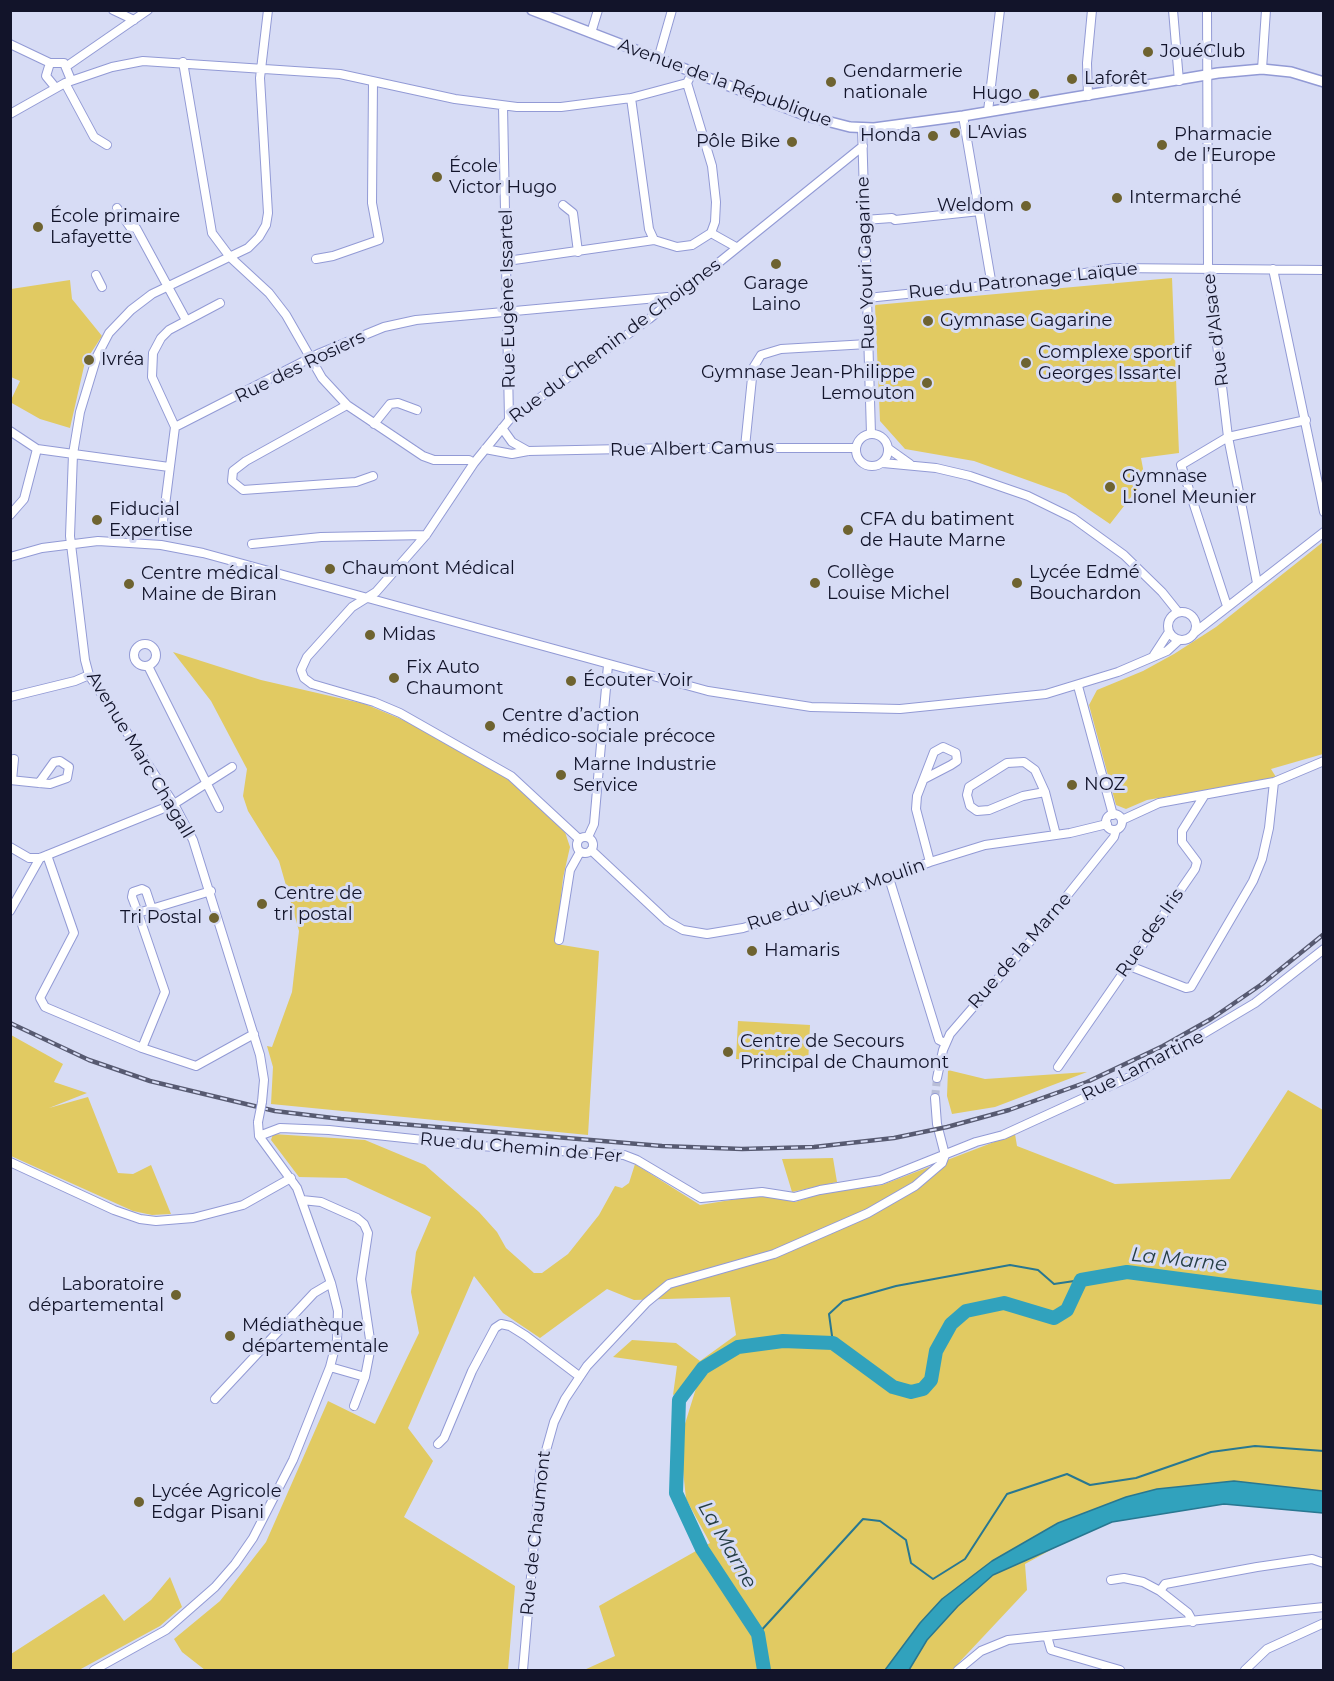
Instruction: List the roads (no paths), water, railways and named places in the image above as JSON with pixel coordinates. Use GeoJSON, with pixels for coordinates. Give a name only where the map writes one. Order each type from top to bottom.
{"type":"FeatureCollection","features":[{"type":"Feature","properties":{"kind":"main road","name":"Avenue de la République"},"geometry":{"type":"LineString","coordinates":[[532,10],[692,73],[824,121],[862,127],[963,116],[1208,75],[1262,69],[1291,72],[1323,81]]}},
{"type":"Feature","properties":{"kind":"street"},"geometry":{"type":"LineString","coordinates":[[113,10],[134,20]]}},
{"type":"Feature","properties":{"kind":"street"},"geometry":{"type":"LineString","coordinates":[[67,66],[148,10]]}},
{"type":"Feature","properties":{"kind":"street","name":"Avenue Marc Chagall"},"geometry":{"type":"LineString","coordinates":[[259,1136],[258,1122],[264,1072],[211,891],[193,840],[174,804],[89,675],[85,660],[71,544],[73,454],[87,383],[97,356],[110,333],[130,310],[167,286],[248,248],[260,237],[268,213],[261,69],[268,10]]}},
{"type":"Feature","properties":{"kind":"street"},"geometry":{"type":"LineString","coordinates":[[591,33],[598,10]]}},
{"type":"Feature","properties":{"kind":"street"},"geometry":{"type":"LineString","coordinates":[[658,59],[672,10]]}},
{"type":"Feature","properties":{"kind":"street"},"geometry":{"type":"LineString","coordinates":[[988,111],[1000,10]]}},
{"type":"Feature","properties":{"kind":"street"},"geometry":{"type":"LineString","coordinates":[[1088,96],[1087,63],[1092,10]]}},
{"type":"Feature","properties":{"kind":"street"},"geometry":{"type":"LineString","coordinates":[[1173,10],[1179,81]]}},
{"type":"Feature","properties":{"kind":"street","name":"Rue d'Alsace"},"geometry":{"type":"LineString","coordinates":[[1207,10],[1208,268],[1228,437],[1257,583]]}},
{"type":"Feature","properties":{"kind":"street"},"geometry":{"type":"LineString","coordinates":[[1262,69],[1266,10]]}},
{"type":"Feature","properties":{"kind":"street"},"geometry":{"type":"LineString","coordinates":[[10,44],[50,63],[59,61],[67,66]]}},
{"type":"Feature","properties":{"kind":"street"},"geometry":{"type":"LineString","coordinates":[[183,62],[210,228],[230,257],[269,293],[286,315],[322,378],[347,405],[428,458],[469,460],[474,464]]}},
{"type":"Feature","properties":{"kind":"street"},"geometry":{"type":"LineString","coordinates":[[10,114],[68,81],[129,63],[183,62],[340,74],[503,106],[561,107],[631,98],[687,83]]}},
{"type":"Feature","properties":{"kind":"street"},"geometry":{"type":"LineString","coordinates":[[50,63],[46,76],[55,87]]}},
{"type":"Feature","properties":{"kind":"street"},"geometry":{"type":"LineString","coordinates":[[67,66],[68,81],[94,137],[107,145]]}},
{"type":"Feature","properties":{"kind":"street"},"geometry":{"type":"LineString","coordinates":[[507,261],[654,240],[678,247],[692,245],[711,233],[715,222],[716,202],[712,166],[687,83],[692,73]]}},
{"type":"Feature","properties":{"kind":"street"},"geometry":{"type":"LineString","coordinates":[[316,259],[333,256],[379,240],[372,203],[373,82]]}},
{"type":"Feature","properties":{"kind":"street"},"geometry":{"type":"LineString","coordinates":[[631,98],[649,229],[654,240]]}},
{"type":"Feature","properties":{"kind":"street","name":"Rue Eugène Issartel"},"geometry":{"type":"LineString","coordinates":[[503,106],[508,420]]}},
{"type":"Feature","properties":{"kind":"street"},"geometry":{"type":"LineString","coordinates":[[963,116],[992,286]]}},
{"type":"Feature","properties":{"kind":"street","name":"Rue Youri Gagarine"},"geometry":{"type":"LineString","coordinates":[[862,127],[871,434]]}},
{"type":"Feature","properties":{"kind":"street","name":"Rue du Chemin de Choignes"},"geometry":{"type":"LineString","coordinates":[[579,839],[512,776],[400,713],[374,702],[312,684],[304,678],[301,670],[307,657],[352,607],[367,599],[426,535],[474,464],[508,420],[672,300],[863,146]]}},
{"type":"Feature","properties":{"kind":"street"},"geometry":{"type":"LineString","coordinates":[[563,205],[573,213],[578,252]]}},
{"type":"Feature","properties":{"kind":"street"},"geometry":{"type":"LineString","coordinates":[[117,208],[130,227],[136,228],[186,320]]}},
{"type":"Feature","properties":{"kind":"street"},"geometry":{"type":"LineString","coordinates":[[864,220],[896,220],[980,211]]}},
{"type":"Feature","properties":{"kind":"street"},"geometry":{"type":"LineString","coordinates":[[711,233],[736,247]]}},
{"type":"Feature","properties":{"kind":"street","name":"Rue du Patronage Laïque"},"geometry":{"type":"LineString","coordinates":[[867,298],[992,286],[1115,268],[1323,270]]}},
{"type":"Feature","properties":{"kind":"street"},"geometry":{"type":"LineString","coordinates":[[1273,269],[1306,420],[1323,512]]}},
{"type":"Feature","properties":{"kind":"street"},"geometry":{"type":"LineString","coordinates":[[96,275],[102,287]]}},
{"type":"Feature","properties":{"kind":"street","name":"Rue des Rosiers"},"geometry":{"type":"LineString","coordinates":[[175,427],[311,358],[395,324],[668,297],[672,300]]}},
{"type":"Feature","properties":{"kind":"street"},"geometry":{"type":"LineString","coordinates":[[162,529],[175,427],[154,384],[151,360],[161,338],[186,320],[220,303]]}},
{"type":"Feature","properties":{"kind":"street"},"geometry":{"type":"LineString","coordinates":[[745,447],[753,368],[761,355],[782,349],[868,344]]}},
{"type":"Feature","properties":{"kind":"street"},"geometry":{"type":"LineString","coordinates":[[374,424],[390,404],[399,404],[417,410]]}},
{"type":"Feature","properties":{"kind":"street"},"geometry":{"type":"LineString","coordinates":[[347,405],[246,460],[234,471],[232,481],[243,490],[356,482],[373,476]]}},
{"type":"Feature","properties":{"kind":"street"},"geometry":{"type":"LineString","coordinates":[[1227,606],[1181,465],[1228,437],[1306,420]]}},
{"type":"Feature","properties":{"kind":"street"},"geometry":{"type":"LineString","coordinates":[[502,428],[512,442],[528,451]]}},
{"type":"Feature","properties":{"kind":"street"},"geometry":{"type":"LineString","coordinates":[[10,431],[37,449],[170,467]]}},
{"type":"Feature","properties":{"kind":"street"},"geometry":{"type":"LineString","coordinates":[[883,463],[888,449],[885,439],[871,434],[861,438],[856,448],[858,457],[864,464],[873,466],[883,463],[911,465],[970,476],[1072,518],[1124,555],[1162,592],[1178,612]]}},
{"type":"Feature","properties":{"kind":"street"},"geometry":{"type":"LineString","coordinates":[[508,453],[512,442]]}},
{"type":"Feature","properties":{"kind":"street","name":"Rue Albert Camus"},"geometry":{"type":"LineString","coordinates":[[485,449],[508,453],[745,447],[856,448]]}},
{"type":"Feature","properties":{"kind":"street"},"geometry":{"type":"LineString","coordinates":[[10,515],[24,499],[37,449]]}},
{"type":"Feature","properties":{"kind":"street"},"geometry":{"type":"LineString","coordinates":[[888,449],[911,465]]}},
{"type":"Feature","properties":{"kind":"street"},"geometry":{"type":"LineString","coordinates":[[1315,468],[1323,465]]}},
{"type":"Feature","properties":{"kind":"street"},"geometry":{"type":"LineString","coordinates":[[10,556],[71,544],[117,540],[171,547],[204,553],[608,665],[731,696],[812,707],[900,709],[994,701],[1078,687],[1151,658],[1167,651],[1179,640],[1188,639],[1323,532]]}},
{"type":"Feature","properties":{"kind":"street"},"geometry":{"type":"LineString","coordinates":[[252,544],[321,537],[426,535]]}},
{"type":"Feature","properties":{"kind":"street"},"geometry":{"type":"LineString","coordinates":[[1151,658],[1162,646],[1169,632],[1169,620],[1178,612],[1186,612],[1194,618],[1196,625],[1194,633]]}},
{"type":"Feature","properties":{"kind":"street"},"geometry":{"type":"LineString","coordinates":[[1194,618],[1213,617]]}},
{"type":"Feature","properties":{"kind":"street"},"geometry":{"type":"LineString","coordinates":[[1169,632],[1179,640]]}},
{"type":"Feature","properties":{"kind":"street"},"geometry":{"type":"LineString","coordinates":[[588,837],[594,824],[608,665]]}},
{"type":"Feature","properties":{"kind":"street"},"geometry":{"type":"LineString","coordinates":[[148,666],[219,808]]}},
{"type":"Feature","properties":{"kind":"street"},"geometry":{"type":"LineString","coordinates":[[10,697],[75,681],[89,675]]}},
{"type":"Feature","properties":{"kind":"street"},"geometry":{"type":"LineString","coordinates":[[1078,687],[1113,815],[1122,820]]}},
{"type":"Feature","properties":{"kind":"street"},"geometry":{"type":"LineString","coordinates":[[924,779],[957,761],[956,753],[943,747],[934,752],[924,779],[915,809],[930,862]]}},
{"type":"Feature","properties":{"kind":"street"},"geometry":{"type":"LineString","coordinates":[[14,759],[11,780],[39,783]]}},
{"type":"Feature","properties":{"kind":"street"},"geometry":{"type":"LineString","coordinates":[[1122,820],[1159,802],[1274,782],[1323,761]]}},
{"type":"Feature","properties":{"kind":"street"},"geometry":{"type":"LineString","coordinates":[[1045,792],[1023,796],[989,810],[977,812],[970,806],[967,795],[969,787],[1008,763],[1024,762],[1035,770],[1045,792],[1056,835]]}},
{"type":"Feature","properties":{"kind":"street"},"geometry":{"type":"LineString","coordinates":[[10,847],[29,858],[43,856],[174,804],[232,767]]}},
{"type":"Feature","properties":{"kind":"street"},"geometry":{"type":"LineString","coordinates":[[1127,964],[1186,988],[1191,987],[1252,881],[1262,859],[1269,828],[1274,782]]}},
{"type":"Feature","properties":{"kind":"street","name":"Rue des Iris"},"geometry":{"type":"LineString","coordinates":[[1058,1067],[1127,964],[1195,869],[1197,862],[1182,842],[1182,831],[1204,796]]}},
{"type":"Feature","properties":{"kind":"street"},"geometry":{"type":"LineString","coordinates":[[1113,815],[1107,819],[1107,824],[1111,829],[1116,830],[1121,826],[1122,820]]}},
{"type":"Feature","properties":{"kind":"street","name":"Rue du Vieux Moulin"},"geometry":{"type":"LineString","coordinates":[[591,850],[666,921],[693,933],[707,934],[743,928],[804,909],[930,862],[985,845],[1056,835],[1107,824]]}},
{"type":"Feature","properties":{"kind":"street","name":"Rue de la Marne"},"geometry":{"type":"LineString","coordinates":[[937,1078],[945,1043],[972,1006],[1034,937],[1114,837],[1116,830]]}},
{"type":"Feature","properties":{"kind":"street"},"geometry":{"type":"LineString","coordinates":[[588,837],[593,843],[591,850],[585,854],[580,852],[576,845],[579,839],[588,837]]}},
{"type":"Feature","properties":{"kind":"street"},"geometry":{"type":"LineString","coordinates":[[559,940],[570,870],[580,852]]}},
{"type":"Feature","properties":{"kind":"street"},"geometry":{"type":"LineString","coordinates":[[10,911],[43,856]]}},
{"type":"Feature","properties":{"kind":"street"},"geometry":{"type":"LineString","coordinates":[[43,856],[74,933],[40,998],[41,1002],[89,1027],[196,1066],[254,1034]]}},
{"type":"Feature","properties":{"kind":"street"},"geometry":{"type":"LineString","coordinates":[[889,878],[939,1040],[945,1043]]}},
{"type":"Feature","properties":{"kind":"street"},"geometry":{"type":"LineString","coordinates":[[142,1048],[165,992],[132,897],[133,892],[142,889],[146,891],[152,909]]}},
{"type":"Feature","properties":{"kind":"street"},"geometry":{"type":"LineString","coordinates":[[138,913],[211,891]]}},
{"type":"Feature","properties":{"kind":"street","name":"Rue Lamartine"},"geometry":{"type":"LineString","coordinates":[[945,1155],[1029,1124],[1141,1071],[1255,1003],[1323,948]]}},
{"type":"Feature","properties":{"kind":"street"},"geometry":{"type":"LineString","coordinates":[[935,1098],[937,1124],[945,1155]]}},
{"type":"Feature","properties":{"kind":"street","name":"Rue du Chemin de Fer"},"geometry":{"type":"LineString","coordinates":[[259,1136],[280,1128],[329,1130],[480,1146],[624,1155],[637,1160],[694,1196],[711,1199],[762,1192],[794,1197],[820,1190],[881,1180],[945,1155]]}},
{"type":"Feature","properties":{"kind":"street"},"geometry":{"type":"LineString","coordinates":[[94,1671],[166,1630],[200,1602],[235,1564],[253,1538],[293,1460],[330,1367],[338,1340],[338,1311],[331,1283],[302,1200],[291,1178],[259,1136]]}},
{"type":"Feature","properties":{"kind":"street","name":"Rue de Chaumont"},"geometry":{"type":"LineString","coordinates":[[523,1671],[540,1472],[554,1422],[579,1376],[626,1323],[669,1284],[774,1254],[868,1213],[915,1186],[942,1164],[945,1155]]}},
{"type":"Feature","properties":{"kind":"street"},"geometry":{"type":"LineString","coordinates":[[10,1162],[114,1209],[140,1219],[156,1221],[193,1218],[234,1208],[254,1200],[291,1178]]}},
{"type":"Feature","properties":{"kind":"street"},"geometry":{"type":"LineString","coordinates":[[302,1200],[316,1201],[338,1209],[357,1218],[367,1228],[368,1240],[362,1279],[371,1346],[365,1377],[354,1406]]}},
{"type":"Feature","properties":{"kind":"street"},"geometry":{"type":"LineString","coordinates":[[215,1399],[314,1293],[331,1283]]}},
{"type":"Feature","properties":{"kind":"street"},"geometry":{"type":"LineString","coordinates":[[438,1444],[444,1438],[472,1371],[495,1328],[501,1324],[510,1326],[526,1336],[579,1376]]}},
{"type":"Feature","properties":{"kind":"street"},"geometry":{"type":"LineString","coordinates":[[330,1367],[365,1377]]}},
{"type":"Feature","properties":{"kind":"street"},"geometry":{"type":"LineString","coordinates":[[1160,1591],[1165,1584],[1257,1567],[1312,1559],[1323,1563]]}},
{"type":"Feature","properties":{"kind":"street"},"geometry":{"type":"LineString","coordinates":[[1111,1580],[1124,1578],[1143,1582],[1160,1591],[1188,1613],[1193,1622]]}},
{"type":"Feature","properties":{"kind":"street"},"geometry":{"type":"LineString","coordinates":[[958,1671],[969,1660],[994,1644],[1047,1636],[1323,1607]]}},
{"type":"Feature","properties":{"kind":"street"},"geometry":{"type":"LineString","coordinates":[[1245,1671],[1268,1649],[1323,1623]]}},
{"type":"Feature","properties":{"kind":"street"},"geometry":{"type":"LineString","coordinates":[[1047,1636],[1051,1650],[1120,1671]]}},
{"type":"Feature","properties":{"kind":"street"},"geometry":{"type":"LineString","coordinates":[[969,1660],[971,1671]]}},
{"type":"Feature","properties":{"kind":"water"},"geometry":{"type":"Polygon","coordinates":[[[1234,1481],[1323,1491],[1323,1513],[1224,1504],[1112,1522],[993,1575],[958,1606],[927,1640],[909,1670],[885,1670],[920,1623],[942,1599],[992,1561],[1058,1523],[1126,1497],[1157,1489],[1234,1481]]]}},
{"type":"Feature","properties":{"kind":"waterway"},"geometry":{"type":"LineString","coordinates":[[833,1343],[829,1314],[843,1301],[896,1286],[1010,1265],[1038,1270],[1054,1284],[1081,1280]]}},
{"type":"Feature","properties":{"kind":"waterway","name":"La Marne"},"geometry":{"type":"LineString","coordinates":[[764,1670],[758,1634],[702,1549],[676,1493],[679,1400],[703,1368],[738,1347],[783,1341],[833,1343],[893,1387],[911,1392],[923,1389],[931,1380],[936,1351],[951,1324],[966,1311],[1004,1303],[1054,1318],[1067,1310],[1081,1280],[1127,1272],[1324,1298]]}},
{"type":"Feature","properties":{"kind":"waterway","name":"La Marne"},"geometry":{"type":"LineString","coordinates":[[758,1634],[863,1519],[880,1521],[906,1540],[911,1563],[933,1579],[965,1559],[1007,1494],[1067,1474],[1090,1485],[1136,1478],[1211,1452],[1255,1446],[1324,1451]]}},
{"type":"Feature","properties":{"kind":"tunnel"},"geometry":{"type":"LineString","coordinates":[[935,1098],[937,1078]]}},
{"type":"Feature","properties":{"kind":"railway"},"geometry":{"type":"LineString","coordinates":[[10,1023],[89,1060],[150,1081],[275,1111],[341,1119],[662,1146],[742,1149],[814,1147],[894,1138],[947,1127],[1009,1110],[1087,1082],[1163,1046],[1211,1019],[1262,984],[1324,934]]}},
{"type":"Feature","properties":{"kind":"place","name":"JouéClub"},"geometry":{"type":"Point","coordinates":[1148,52]}},
{"type":"Feature","properties":{"kind":"place","name":"Laforêt"},"geometry":{"type":"Point","coordinates":[1072,79]}},
{"type":"Feature","properties":{"kind":"place","name":"Gendarmerie nationale"},"geometry":{"type":"Point","coordinates":[831,82]}},
{"type":"Feature","properties":{"kind":"place","name":"Hugo"},"geometry":{"type":"Point","coordinates":[1034,94]}},
{"type":"Feature","properties":{"kind":"place","name":"L'Avias"},"geometry":{"type":"Point","coordinates":[955,133]}},
{"type":"Feature","properties":{"kind":"place","name":"Honda"},"geometry":{"type":"Point","coordinates":[933,136]}},
{"type":"Feature","properties":{"kind":"place","name":"Pôle Bike"},"geometry":{"type":"Point","coordinates":[792,142]}},
{"type":"Feature","properties":{"kind":"place","name":"Pharmacie de l’Europe"},"geometry":{"type":"Point","coordinates":[1162,145]}},
{"type":"Feature","properties":{"kind":"place","name":"École Victor Hugo"},"geometry":{"type":"Point","coordinates":[437,177]}},
{"type":"Feature","properties":{"kind":"place","name":"Intermarché"},"geometry":{"type":"Point","coordinates":[1117,198]}},
{"type":"Feature","properties":{"kind":"place","name":"Weldom"},"geometry":{"type":"Point","coordinates":[1026,206]}},
{"type":"Feature","properties":{"kind":"place","name":"École primaire Lafayette"},"geometry":{"type":"Point","coordinates":[38,227]}},
{"type":"Feature","properties":{"kind":"place","name":"Garage Laino"},"geometry":{"type":"Point","coordinates":[776,264]}},
{"type":"Feature","properties":{"kind":"place","name":"Gymnase Gagarine"},"geometry":{"type":"Point","coordinates":[928,321]}},
{"type":"Feature","properties":{"kind":"place","name":"Ivréa"},"geometry":{"type":"Point","coordinates":[89,360]}},
{"type":"Feature","properties":{"kind":"place","name":"Complexe sportif Georges Issartel"},"geometry":{"type":"Point","coordinates":[1026,363]}},
{"type":"Feature","properties":{"kind":"place","name":"Gymnase Jean-Philippe Lemouton"},"geometry":{"type":"Point","coordinates":[927,383]}},
{"type":"Feature","properties":{"kind":"place","name":"Gymnase Lionel Meunier"},"geometry":{"type":"Point","coordinates":[1110,487]}},
{"type":"Feature","properties":{"kind":"place","name":"Fiducial Expertise"},"geometry":{"type":"Point","coordinates":[97,520]}},
{"type":"Feature","properties":{"kind":"place","name":"CFA du batiment de Haute Marne"},"geometry":{"type":"Point","coordinates":[848,530]}},
{"type":"Feature","properties":{"kind":"place","name":"Chaumont Médical"},"geometry":{"type":"Point","coordinates":[330,569]}},
{"type":"Feature","properties":{"kind":"place","name":"Collège Louise Michel"},"geometry":{"type":"Point","coordinates":[815,583]}},
{"type":"Feature","properties":{"kind":"place","name":"Lycée Edmé Bouchardon"},"geometry":{"type":"Point","coordinates":[1017,583]}},
{"type":"Feature","properties":{"kind":"place","name":"Centre médical Maine de Biran"},"geometry":{"type":"Point","coordinates":[129,584]}},
{"type":"Feature","properties":{"kind":"place","name":"Midas"},"geometry":{"type":"Point","coordinates":[370,635]}},
{"type":"Feature","properties":{"kind":"place","name":"Fix Auto Chaumont"},"geometry":{"type":"Point","coordinates":[394,678]}},
{"type":"Feature","properties":{"kind":"place","name":"Écouter Voir"},"geometry":{"type":"Point","coordinates":[571,681]}},
{"type":"Feature","properties":{"kind":"place","name":"Centre d’action médico-sociale précoce"},"geometry":{"type":"Point","coordinates":[490,726]}},
{"type":"Feature","properties":{"kind":"place","name":"Marne Industrie Service"},"geometry":{"type":"Point","coordinates":[561,775]}},
{"type":"Feature","properties":{"kind":"place","name":"NOZ"},"geometry":{"type":"Point","coordinates":[1072,785]}},
{"type":"Feature","properties":{"kind":"place","name":"Centre de tri postal"},"geometry":{"type":"Point","coordinates":[262,904]}},
{"type":"Feature","properties":{"kind":"place","name":"Tri Postal"},"geometry":{"type":"Point","coordinates":[214,918]}},
{"type":"Feature","properties":{"kind":"place","name":"Hamaris"},"geometry":{"type":"Point","coordinates":[752,951]}},
{"type":"Feature","properties":{"kind":"place","name":"Centre de Secours Principal de Chaumont"},"geometry":{"type":"Point","coordinates":[728,1052]}},
{"type":"Feature","properties":{"kind":"place","name":"Laboratoire départemental"},"geometry":{"type":"Point","coordinates":[176,1295]}},
{"type":"Feature","properties":{"kind":"place","name":"Médiathèque départementale"},"geometry":{"type":"Point","coordinates":[230,1336]}},
{"type":"Feature","properties":{"kind":"place","name":"Lycée Agricole Edgar Pisani"},"geometry":{"type":"Point","coordinates":[139,1502]}}]}
